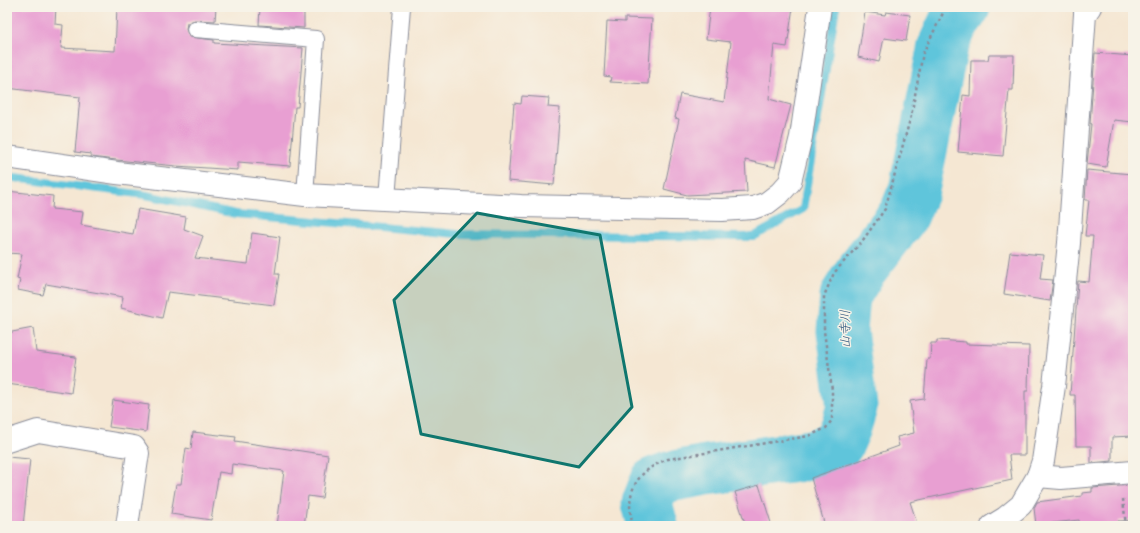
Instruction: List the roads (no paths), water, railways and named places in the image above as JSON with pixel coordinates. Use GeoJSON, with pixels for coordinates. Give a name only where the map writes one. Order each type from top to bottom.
{"type":"FeatureCollection","features":[{"type":"Feature","properties":{"kind":"street"},"geometry":{"type":"LineString","coordinates":[[7,157],[117,173],[305,195],[521,206],[722,210],[753,208],[767,203],[780,193],[790,182],[801,136],[820,7]]}},
{"type":"Feature","properties":{"kind":"street"},"geometry":{"type":"LineString","coordinates":[[992,526],[1021,505],[1038,476],[1043,460],[1054,386],[1069,243],[1083,9]]}},
{"type":"Feature","properties":{"kind":"street"},"geometry":{"type":"LineString","coordinates":[[7,441],[38,431],[134,447],[138,453],[127,526]]}},
{"type":"Feature","properties":{"kind":"street"},"geometry":{"type":"LineString","coordinates":[[1038,476],[1060,478],[1133,472]]}},
{"type":"Feature","properties":{"kind":"lane"},"geometry":{"type":"LineString","coordinates":[[387,199],[402,7]]}},
{"type":"Feature","properties":{"kind":"lane"},"geometry":{"type":"LineString","coordinates":[[195,29],[316,39],[305,195]]}},
{"type":"Feature","properties":{"kind":"waterway"},"geometry":{"type":"LineString","coordinates":[[7,177],[146,195],[236,214],[457,234],[753,237],[803,209],[836,7]]}},
{"type":"Feature","properties":{"kind":"waterway","name":"山寺川"},"geometry":{"type":"LineString","coordinates":[[653,526],[647,503],[655,482],[669,477],[706,470],[818,454],[839,443],[852,407],[842,331],[845,296],[861,270],[904,214],[914,190],[943,46],[953,24],[965,7]]}}]}
